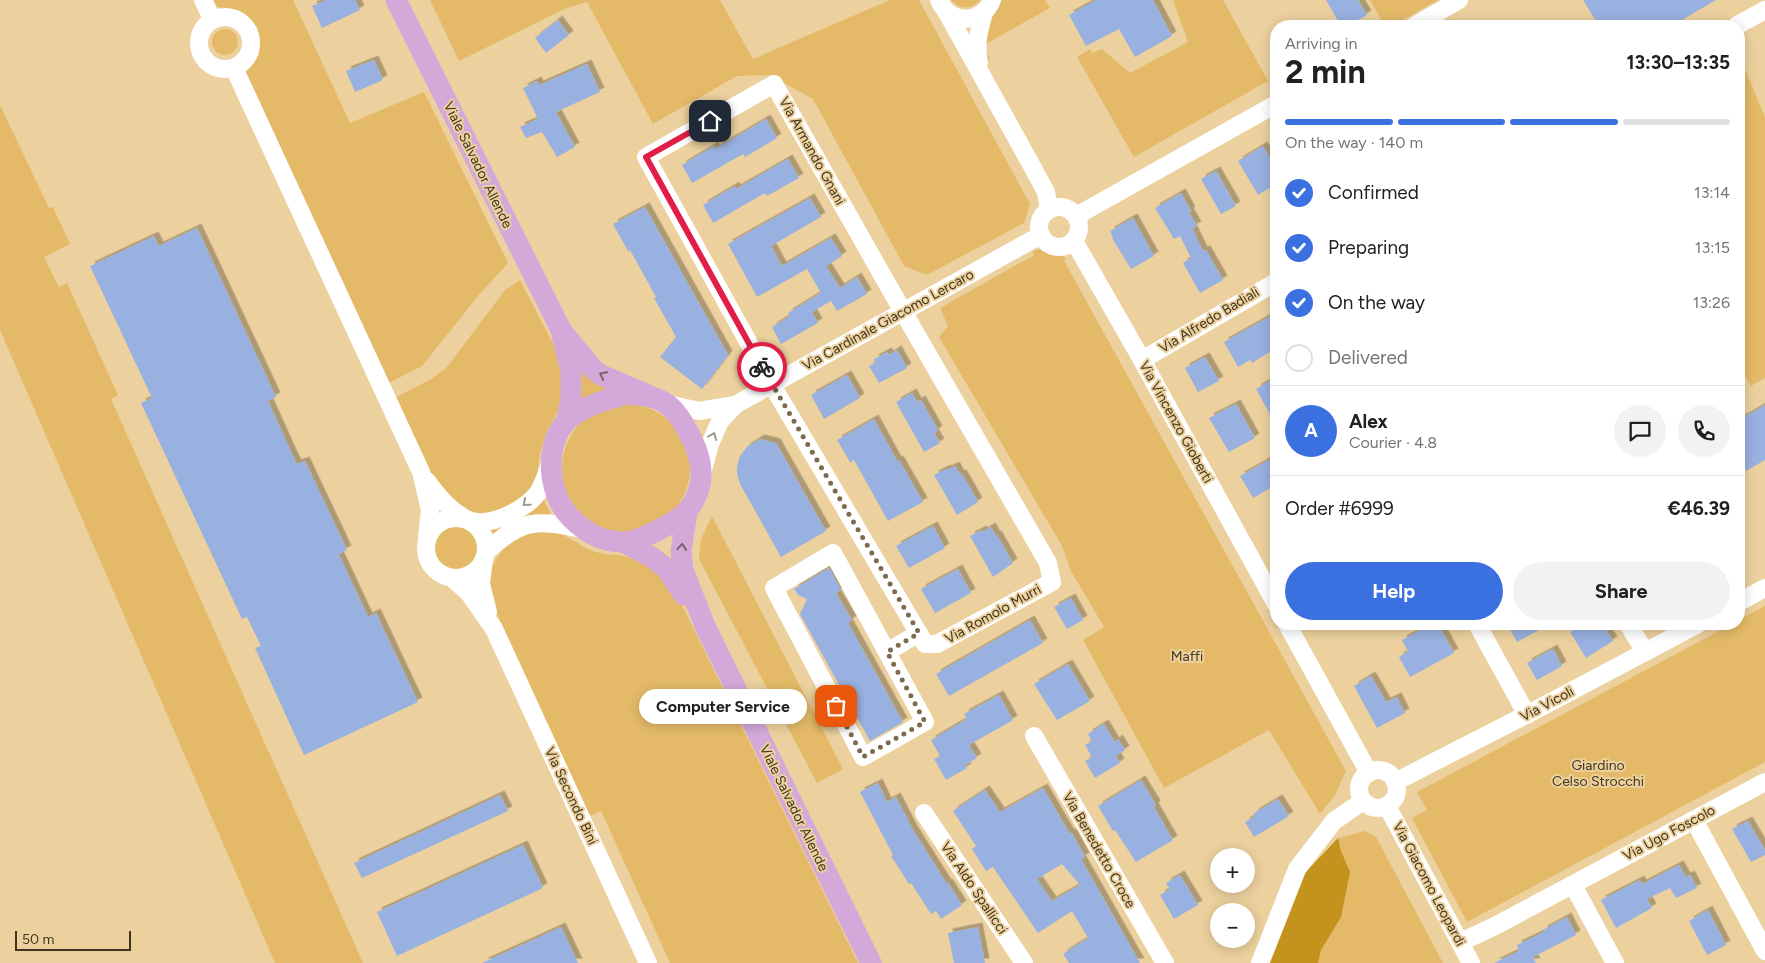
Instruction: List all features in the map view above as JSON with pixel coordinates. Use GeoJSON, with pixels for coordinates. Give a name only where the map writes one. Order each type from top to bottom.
{"type":"FeatureCollection","features":[{"type":"Feature","properties":{"kind":"main road","name":"Viale Salvador Allende"},"geometry":{"type":"LineString","coordinates":[[396,0],[560,330],[571,372],[571,396],[567,420]]}},
{"type":"Feature","properties":{"kind":"main road","name":"Viale Salvador Allende"},"geometry":{"type":"LineString","coordinates":[[560,330],[592,369],[648,395]]}},
{"type":"Feature","properties":{"kind":"main road"},"geometry":{"type":"LineString","coordinates":[[626,394],[648,395],[668,404],[683,421],[693,440],[702,473],[694,500],[687,512],[668,526],[626,543],[610,541],[582,529],[564,511],[553,488],[551,462],[553,448],[567,420],[585,408],[626,394]]}},
{"type":"Feature","properties":{"kind":"main road","name":"Viale Salvador Allende"},"geometry":{"type":"LineString","coordinates":[[687,512],[681,551],[683,570],[705,626],[871,963]]}},
{"type":"Feature","properties":{"kind":"main road","name":"Viale Salvador Allende"},"geometry":{"type":"LineString","coordinates":[[626,543],[653,558],[667,569],[705,626]]}},
{"type":"Feature","properties":{"kind":"street"},"geometry":{"type":"LineString","coordinates":[[203,0],[212,20]]}},
{"type":"Feature","properties":{"kind":"street"},"geometry":{"type":"LineString","coordinates":[[1424,20],[1459,0]]}},
{"type":"Feature","properties":{"kind":"street"},"geometry":{"type":"LineString","coordinates":[[943,6],[953,16],[969,19],[988,6]]}},
{"type":"Feature","properties":{"kind":"street"},"geometry":{"type":"LineString","coordinates":[[943,6],[1046,192],[1049,210]]}},
{"type":"Feature","properties":{"kind":"street"},"geometry":{"type":"LineString","coordinates":[[981,73],[976,49],[977,37],[988,6]]}},
{"type":"Feature","properties":{"kind":"street"},"geometry":{"type":"LineString","coordinates":[[1745,21],[1765,10]]}},
{"type":"Feature","properties":{"kind":"street"},"geometry":{"type":"LineString","coordinates":[[220,16],[229,16],[244,24],[249,32],[251,49],[242,63],[234,68],[218,68],[205,60],[201,54],[199,46],[201,31],[212,20],[220,16]]}},
{"type":"Feature","properties":{"kind":"street"},"geometry":{"type":"LineString","coordinates":[[234,68],[421,472],[443,502],[477,526],[483,534],[486,543],[485,556]]}},
{"type":"Feature","properties":{"kind":"street","name":"Via Armando Gnani"},"geometry":{"type":"LineString","coordinates":[[772,385],[646,157],[774,84],[904,311]]}},
{"type":"Feature","properties":{"kind":"street"},"geometry":{"type":"LineString","coordinates":[[1076,216],[1270,107]]}},
{"type":"Feature","properties":{"kind":"street"},"geometry":{"type":"LineString","coordinates":[[1055,207],[1067,208],[1076,216],[1079,229],[1074,241],[1062,247],[1056,247],[1044,241],[1039,230],[1041,218],[1049,210],[1055,207]]}},
{"type":"Feature","properties":{"kind":"street","name":"Via Cardinale Giacomo Lercaro"},"geometry":{"type":"LineString","coordinates":[[702,473],[710,444],[720,421],[735,405],[1041,236]]}},
{"type":"Feature","properties":{"kind":"street","name":"Via Vincenzo Gioberti"},"geometry":{"type":"LineString","coordinates":[[1074,241],[1142,360],[1270,593]]}},
{"type":"Feature","properties":{"kind":"street","name":"Via Alfredo Badiali"},"geometry":{"type":"LineString","coordinates":[[1142,360],[1270,285]]}},
{"type":"Feature","properties":{"kind":"street","name":"Via Romolo Murri"},"geometry":{"type":"LineString","coordinates":[[772,385],[925,644],[937,644],[1052,582],[1048,563],[904,311]]}},
{"type":"Feature","properties":{"kind":"street","name":"Via Cardinale Giacomo Lercaro"},"geometry":{"type":"LineString","coordinates":[[668,404],[699,411],[735,405]]}},
{"type":"Feature","properties":{"kind":"street"},"geometry":{"type":"LineString","coordinates":[[427,538],[432,529],[440,522],[450,518],[488,521],[506,516],[523,507],[538,493],[551,462]]}},
{"type":"Feature","properties":{"kind":"street"},"geometry":{"type":"LineString","coordinates":[[421,472],[430,510],[425,547],[426,556],[430,565],[444,577],[453,579],[463,578],[472,574],[503,536],[522,526],[540,522],[558,523],[582,529]]}},
{"type":"Feature","properties":{"kind":"street"},"geometry":{"type":"LineString","coordinates":[[834,553],[887,652],[925,722],[863,757],[774,588],[834,553]]}},
{"type":"Feature","properties":{"kind":"street","name":"Via Secondo Bini"},"geometry":{"type":"LineString","coordinates":[[485,556],[481,584],[494,629],[648,963]]}},
{"type":"Feature","properties":{"kind":"street","name":"Via Secondo Bini"},"geometry":{"type":"LineString","coordinates":[[453,579],[469,593],[494,629]]}},
{"type":"Feature","properties":{"kind":"street"},"geometry":{"type":"LineString","coordinates":[[1745,599],[1765,588]]}},
{"type":"Feature","properties":{"kind":"street"},"geometry":{"type":"LineString","coordinates":[[1290,630],[1369,773]]}},
{"type":"Feature","properties":{"kind":"street"},"geometry":{"type":"LineString","coordinates":[[1480,630],[1527,715]]}},
{"type":"Feature","properties":{"kind":"street"},"geometry":{"type":"LineString","coordinates":[[1631,630],[1644,652]]}},
{"type":"Feature","properties":{"kind":"street","name":"Via Vicoli"},"geometry":{"type":"LineString","coordinates":[[1395,782],[1527,715],[1686,630]]}},
{"type":"Feature","properties":{"kind":"street"},"geometry":{"type":"LineString","coordinates":[[887,652],[919,633]]}},
{"type":"Feature","properties":{"kind":"street","name":"Via Benedetto Croce"},"geometry":{"type":"LineString","coordinates":[[1034,736],[1165,963]]}},
{"type":"Feature","properties":{"kind":"street"},"geometry":{"type":"LineString","coordinates":[[1379,770],[1385,772],[1395,782],[1397,791],[1395,797],[1387,806],[1375,808],[1363,801],[1359,790],[1360,784],[1362,778],[1369,773],[1379,770]]}},
{"type":"Feature","properties":{"kind":"street","name":"Via Ugo Foscolo"},"geometry":{"type":"LineString","coordinates":[[1460,942],[1573,885],[1765,782]]}},
{"type":"Feature","properties":{"kind":"street"},"geometry":{"type":"LineString","coordinates":[[1260,963],[1297,869],[1334,821],[1363,801]]}},
{"type":"Feature","properties":{"kind":"street","name":"Via Giacomo Leopardi"},"geometry":{"type":"LineString","coordinates":[[1387,806],[1471,963]]}},
{"type":"Feature","properties":{"kind":"street","name":"Via Aldo Spallicci"},"geometry":{"type":"LineString","coordinates":[[924,813],[1024,963]]}},
{"type":"Feature","properties":{"kind":"street"},"geometry":{"type":"LineString","coordinates":[[1694,820],[1765,952]]}},
{"type":"Feature","properties":{"kind":"street"},"geometry":{"type":"LineString","coordinates":[[1573,885],[1615,963]]}},
{"type":"Feature","properties":{"kind":"green space"},"geometry":{"type":"Polygon","coordinates":[[[214,0],[293,0],[350,123],[424,92],[508,263],[478,296],[422,366],[389,383],[246,72],[259,55],[257,28],[233,9],[217,7],[214,0]]]}},
{"type":"Feature","properties":{"kind":"green space"},"geometry":{"type":"Polygon","coordinates":[[[430,0],[720,0],[753,59],[890,0],[919,0],[1030,204],[1024,223],[927,275],[904,266],[813,99],[769,75],[737,76],[653,124],[587,2],[564,9],[459,61],[430,0]]]}},
{"type":"Feature","properties":{"kind":"green space"},"geometry":{"type":"Polygon","coordinates":[[[951,0],[980,0],[973,6],[966,8],[958,6],[951,0]]]}},
{"type":"Feature","properties":{"kind":"green space"},"geometry":{"type":"Polygon","coordinates":[[[1001,0],[1045,0],[1050,8],[982,46],[990,60],[987,61],[982,51],[981,35],[998,9],[1001,0]]]}},
{"type":"Feature","properties":{"kind":"green space"},"geometry":{"type":"Polygon","coordinates":[[[1173,0],[1223,0],[1268,81],[1134,157],[1077,57],[1090,49],[1092,53],[1102,49],[1130,73],[1188,42],[1173,0]]]}},
{"type":"Feature","properties":{"kind":"green space"},"geometry":{"type":"Polygon","coordinates":[[[1370,0],[1438,0],[1403,20],[1382,20],[1370,0]]]}},
{"type":"Feature","properties":{"kind":"green space"},"geometry":{"type":"Polygon","coordinates":[[[225,29],[234,33],[238,42],[234,51],[225,55],[216,51],[212,42],[216,33],[225,29]]]}},
{"type":"Feature","properties":{"kind":"green space"},"geometry":{"type":"Polygon","coordinates":[[[1745,69],[1765,117],[1765,378],[1751,386],[1745,376],[1745,69]]]}},
{"type":"Feature","properties":{"kind":"green space"},"geometry":{"type":"Polygon","coordinates":[[[0,105],[49,208],[53,207],[70,244],[44,257],[59,287],[67,283],[118,395],[111,399],[363,963],[275,963],[0,330],[0,105]]]}},
{"type":"Feature","properties":{"kind":"green space","name":"Maffi"},"geometry":{"type":"Polygon","coordinates":[[[1039,249],[1050,251],[1066,258],[1064,260],[1068,268],[1346,771],[1335,795],[1320,814],[1269,730],[1164,788],[1083,640],[1104,627],[1071,571],[1062,546],[939,337],[948,326],[940,308],[1034,255],[1032,252],[1039,249]]]}},
{"type":"Feature","properties":{"kind":"green space"},"geometry":{"type":"Polygon","coordinates":[[[520,280],[560,357],[565,373],[559,410],[547,431],[540,453],[537,476],[528,493],[513,506],[495,512],[480,513],[467,510],[456,504],[436,485],[396,397],[433,378],[447,367],[505,290],[520,280]]]}},
{"type":"Feature","properties":{"kind":"green space"},"geometry":{"type":"Polygon","coordinates":[[[577,366],[593,381],[612,391],[578,405],[582,388],[577,366]]]}},
{"type":"Feature","properties":{"kind":"green space"},"geometry":{"type":"Polygon","coordinates":[[[626,404],[639,405],[651,409],[671,423],[685,443],[689,455],[689,481],[685,493],[671,513],[651,527],[639,531],[626,532],[613,531],[601,527],[581,513],[567,493],[563,481],[562,468],[563,455],[567,443],[581,423],[601,409],[613,405],[626,404]]]}},
{"type":"Feature","properties":{"kind":"green space"},"geometry":{"type":"Polygon","coordinates":[[[543,499],[551,514],[532,516],[492,535],[490,530],[526,515],[543,499]]]}},
{"type":"Feature","properties":{"kind":"green space"},"geometry":{"type":"Polygon","coordinates":[[[712,516],[843,769],[817,783],[699,559],[701,539],[712,516]]]}},
{"type":"Feature","properties":{"kind":"green space"},"geometry":{"type":"Polygon","coordinates":[[[452,526],[460,526],[472,532],[478,548],[472,564],[460,570],[452,570],[440,564],[434,552],[434,544],[440,532],[452,526]]]}},
{"type":"Feature","properties":{"kind":"green space"},"geometry":{"type":"Polygon","coordinates":[[[552,531],[593,551],[627,557],[653,569],[665,581],[681,603],[858,963],[670,963],[601,811],[590,816],[499,618],[491,595],[489,586],[490,573],[498,557],[509,543],[524,534],[552,531]]]}},
{"type":"Feature","properties":{"kind":"green space","name":"Giardino Celso Strocchi"},"geometry":{"type":"Polygon","coordinates":[[[1765,606],[1765,762],[1467,922],[1412,818],[1427,810],[1417,792],[1721,630],[1745,630],[1745,617],[1765,606]]]}},
{"type":"Feature","properties":{"kind":"green space"},"geometry":{"type":"Polygon","coordinates":[[[1365,831],[1376,837],[1443,963],[1270,963],[1306,872],[1338,838],[1365,831]]]}},
{"type":"Feature","properties":{"kind":"shaded area"},"geometry":{"type":"Polygon","coordinates":[[[1338,838],[1350,872],[1341,917],[1321,950],[1318,963],[1270,963],[1306,872],[1338,838]]]}},
{"type":"Feature","properties":{"kind":"building"},"geometry":{"type":"Polygon","coordinates":[[[326,0],[355,0],[360,10],[322,28],[312,6],[326,0]]]}},
{"type":"Feature","properties":{"kind":"building"},"geometry":{"type":"Polygon","coordinates":[[[1096,0],[1153,0],[1172,36],[1135,57],[1119,29],[1086,46],[1069,15],[1096,0]]]}},
{"type":"Feature","properties":{"kind":"building"},"geometry":{"type":"Polygon","coordinates":[[[1326,0],[1358,0],[1367,15],[1358,20],[1338,20],[1326,0]]]}},
{"type":"Feature","properties":{"kind":"building"},"geometry":{"type":"Polygon","coordinates":[[[1583,0],[1716,0],[1682,20],[1595,20],[1583,0]]]}},
{"type":"Feature","properties":{"kind":"building"},"geometry":{"type":"Polygon","coordinates":[[[558,20],[569,35],[546,53],[535,38],[558,20]]]}},
{"type":"Feature","properties":{"kind":"building"},"geometry":{"type":"Polygon","coordinates":[[[374,60],[383,80],[355,92],[346,71],[374,60]]]}},
{"type":"Feature","properties":{"kind":"building"},"geometry":{"type":"Polygon","coordinates":[[[587,64],[600,92],[556,112],[575,147],[557,157],[542,132],[526,138],[520,127],[538,119],[523,88],[537,81],[539,85],[587,64]]]}},
{"type":"Feature","properties":{"kind":"building"},"geometry":{"type":"Polygon","coordinates":[[[766,119],[777,138],[745,157],[743,154],[692,183],[682,165],[714,146],[715,149],[766,119]]]}},
{"type":"Feature","properties":{"kind":"building"},"geometry":{"type":"Polygon","coordinates":[[[1263,146],[1270,158],[1270,188],[1258,195],[1238,161],[1263,146]]]}},
{"type":"Feature","properties":{"kind":"building"},"geometry":{"type":"Polygon","coordinates":[[[788,159],[799,178],[767,196],[765,193],[713,223],[703,205],[735,186],[736,189],[788,159]]]}},
{"type":"Feature","properties":{"kind":"building"},"geometry":{"type":"Polygon","coordinates":[[[1216,171],[1236,206],[1221,214],[1201,179],[1216,171]]]}},
{"type":"Feature","properties":{"kind":"building"},"geometry":{"type":"Polygon","coordinates":[[[1181,193],[1197,226],[1192,228],[1203,251],[1206,250],[1223,280],[1200,293],[1183,263],[1191,258],[1180,236],[1174,239],[1155,208],[1181,193]]]}},
{"type":"Feature","properties":{"kind":"building"},"geometry":{"type":"Polygon","coordinates":[[[810,198],[821,217],[771,246],[782,266],[831,238],[842,256],[826,266],[840,288],[857,277],[867,294],[837,311],[831,301],[812,312],[818,323],[781,344],[772,327],[790,316],[788,313],[821,293],[807,269],[757,297],[728,244],[810,198]]]}},
{"type":"Feature","properties":{"kind":"building"},"geometry":{"type":"Polygon","coordinates":[[[645,207],[728,355],[702,389],[660,357],[676,337],[630,250],[628,251],[613,224],[645,207]]]}},
{"type":"Feature","properties":{"kind":"building"},"geometry":{"type":"Polygon","coordinates":[[[1133,218],[1154,256],[1131,269],[1112,238],[1110,231],[1133,218]]]}},
{"type":"Feature","properties":{"kind":"building"},"geometry":{"type":"Polygon","coordinates":[[[197,228],[276,397],[268,401],[292,454],[297,464],[305,461],[347,550],[339,555],[368,617],[376,613],[418,702],[304,755],[255,648],[261,646],[247,617],[242,619],[141,403],[152,398],[90,266],[154,236],[159,246],[197,228]]]}},
{"type":"Feature","properties":{"kind":"building"},"geometry":{"type":"Polygon","coordinates":[[[1270,316],[1270,352],[1252,363],[1250,360],[1238,367],[1224,342],[1270,316]]]}},
{"type":"Feature","properties":{"kind":"building"},"geometry":{"type":"Polygon","coordinates":[[[897,350],[907,368],[879,383],[869,366],[876,362],[874,359],[887,352],[889,355],[897,350]]]}},
{"type":"Feature","properties":{"kind":"building"},"geometry":{"type":"Polygon","coordinates":[[[1205,357],[1219,381],[1198,392],[1185,368],[1205,357]]]}},
{"type":"Feature","properties":{"kind":"building"},"geometry":{"type":"Polygon","coordinates":[[[847,375],[860,398],[824,419],[811,395],[847,375]]]}},
{"type":"Feature","properties":{"kind":"building"},"geometry":{"type":"Polygon","coordinates":[[[1270,381],[1270,414],[1256,389],[1270,381]]]}},
{"type":"Feature","properties":{"kind":"building"},"geometry":{"type":"Polygon","coordinates":[[[912,393],[917,402],[921,400],[938,430],[934,433],[940,443],[924,452],[896,402],[912,393]]]}},
{"type":"Feature","properties":{"kind":"building"},"geometry":{"type":"Polygon","coordinates":[[[1236,404],[1255,438],[1229,452],[1209,418],[1236,404]]]}},
{"type":"Feature","properties":{"kind":"building"},"geometry":{"type":"Polygon","coordinates":[[[1765,405],[1765,460],[1746,471],[1745,469],[1745,417],[1765,405]]]}},
{"type":"Feature","properties":{"kind":"building"},"geometry":{"type":"Polygon","coordinates":[[[874,419],[897,461],[899,460],[923,502],[888,521],[854,460],[850,462],[837,440],[874,419]]]}},
{"type":"Feature","properties":{"kind":"building"},"geometry":{"type":"Polygon","coordinates":[[[760,439],[776,443],[826,531],[781,557],[740,484],[737,474],[740,456],[747,447],[760,439]]]}},
{"type":"Feature","properties":{"kind":"building"},"geometry":{"type":"Polygon","coordinates":[[[1269,460],[1270,488],[1253,498],[1240,476],[1269,460]]]}},
{"type":"Feature","properties":{"kind":"building"},"geometry":{"type":"Polygon","coordinates":[[[955,466],[960,475],[962,474],[978,502],[957,515],[934,475],[955,466]]]}},
{"type":"Feature","properties":{"kind":"building"},"geometry":{"type":"Polygon","coordinates":[[[933,526],[945,548],[909,568],[896,546],[933,526]]]}},
{"type":"Feature","properties":{"kind":"building"},"geometry":{"type":"Polygon","coordinates":[[[991,527],[1013,563],[993,577],[970,536],[991,527]]]}},
{"type":"Feature","properties":{"kind":"building"},"geometry":{"type":"Polygon","coordinates":[[[829,568],[841,590],[836,593],[852,620],[848,623],[903,722],[870,741],[800,614],[807,599],[798,595],[794,589],[829,568]]]}},
{"type":"Feature","properties":{"kind":"building"},"geometry":{"type":"Polygon","coordinates":[[[958,569],[971,593],[935,613],[921,589],[958,569]]]}},
{"type":"Feature","properties":{"kind":"building"},"geometry":{"type":"Polygon","coordinates":[[[1071,598],[1083,620],[1067,629],[1054,607],[1071,598]]]}},
{"type":"Feature","properties":{"kind":"building"},"geometry":{"type":"Polygon","coordinates":[[[1030,620],[1043,643],[949,696],[936,674],[1030,620]]]}},
{"type":"Feature","properties":{"kind":"building"},"geometry":{"type":"Polygon","coordinates":[[[1421,630],[1441,630],[1454,653],[1410,677],[1399,657],[1408,651],[1402,640],[1421,630]]]}},
{"type":"Feature","properties":{"kind":"building"},"geometry":{"type":"Polygon","coordinates":[[[1510,630],[1539,630],[1517,642],[1510,630]]]}},
{"type":"Feature","properties":{"kind":"building"},"geometry":{"type":"Polygon","coordinates":[[[1573,630],[1606,630],[1613,641],[1586,658],[1570,632],[1573,630]]]}},
{"type":"Feature","properties":{"kind":"building"},"geometry":{"type":"Polygon","coordinates":[[[1553,649],[1562,666],[1537,680],[1527,663],[1553,649]]]}},
{"type":"Feature","properties":{"kind":"building"},"geometry":{"type":"Polygon","coordinates":[[[1068,664],[1090,701],[1057,720],[1034,684],[1068,664]]]}},
{"type":"Feature","properties":{"kind":"building"},"geometry":{"type":"Polygon","coordinates":[[[1371,676],[1386,702],[1397,697],[1405,713],[1377,728],[1354,686],[1371,676]]]}},
{"type":"Feature","properties":{"kind":"building"},"geometry":{"type":"Polygon","coordinates":[[[999,695],[1013,720],[969,745],[977,758],[965,765],[967,768],[946,780],[934,759],[940,756],[931,740],[967,719],[964,714],[999,695]]]}},
{"type":"Feature","properties":{"kind":"building"},"geometry":{"type":"Polygon","coordinates":[[[1104,724],[1115,742],[1118,739],[1125,750],[1116,756],[1120,763],[1095,778],[1085,761],[1092,757],[1085,745],[1092,741],[1088,734],[1104,724]]]}},
{"type":"Feature","properties":{"kind":"building"},"geometry":{"type":"Polygon","coordinates":[[[1141,780],[1173,840],[1136,862],[1115,830],[1113,831],[1098,806],[1141,780]]]}},
{"type":"Feature","properties":{"kind":"building"},"geometry":{"type":"Polygon","coordinates":[[[878,783],[887,802],[896,797],[913,830],[962,905],[941,919],[936,911],[931,914],[891,856],[893,855],[860,792],[878,783]]]}},
{"type":"Feature","properties":{"kind":"building"},"geometry":{"type":"Polygon","coordinates":[[[1043,788],[1070,834],[1072,833],[1085,857],[1081,859],[1140,963],[1069,963],[1063,954],[1088,938],[1072,911],[1038,933],[993,867],[986,871],[972,849],[976,846],[953,811],[985,790],[1000,812],[1043,788]],[[1062,864],[1037,879],[1052,901],[1080,885],[1062,864]]]}},
{"type":"Feature","properties":{"kind":"building"},"geometry":{"type":"Polygon","coordinates":[[[500,795],[508,811],[362,878],[354,863],[500,795]]]}},
{"type":"Feature","properties":{"kind":"building"},"geometry":{"type":"Polygon","coordinates":[[[1278,799],[1289,816],[1254,837],[1245,822],[1255,816],[1254,813],[1278,799]]]}},
{"type":"Feature","properties":{"kind":"building"},"geometry":{"type":"Polygon","coordinates":[[[1748,821],[1765,850],[1765,855],[1751,862],[1732,829],[1748,821]]]}},
{"type":"Feature","properties":{"kind":"building"},"geometry":{"type":"Polygon","coordinates":[[[523,845],[543,888],[397,956],[377,912],[523,845]]]}},
{"type":"Feature","properties":{"kind":"building"},"geometry":{"type":"Polygon","coordinates":[[[1679,865],[1686,877],[1690,875],[1697,888],[1676,898],[1670,888],[1647,899],[1652,908],[1616,928],[1601,900],[1640,880],[1642,884],[1679,865]]]}},
{"type":"Feature","properties":{"kind":"building"},"geometry":{"type":"Polygon","coordinates":[[[1180,875],[1198,905],[1174,919],[1160,895],[1170,889],[1166,883],[1180,875]]]}},
{"type":"Feature","properties":{"kind":"building"},"geometry":{"type":"Polygon","coordinates":[[[1708,910],[1726,945],[1707,955],[1689,921],[1708,910]]]}},
{"type":"Feature","properties":{"kind":"building"},"geometry":{"type":"Polygon","coordinates":[[[1567,917],[1576,935],[1533,957],[1536,963],[1494,963],[1519,951],[1517,945],[1544,932],[1543,930],[1567,917]]]}},
{"type":"Feature","properties":{"kind":"building"},"geometry":{"type":"Polygon","coordinates":[[[561,927],[578,963],[482,963],[561,927]]]}},
{"type":"Feature","properties":{"kind":"building"},"geometry":{"type":"Polygon","coordinates":[[[978,927],[985,963],[954,963],[948,933],[978,927]]]}},
{"type":"Feature","properties":{"kind":"way so far"},"geometry":{"type":"LineString","coordinates":[[762,367],[919,633],[887,652],[925,722],[863,757],[836,706]]}},
{"type":"Feature","properties":{"kind":"place","name":"Computer Service"},"geometry":{"type":"Point","coordinates":[836,706]}},
{"type":"Feature","properties":{"kind":"route"},"geometry":{"type":"LineString","coordinates":[[710,121],[646,157],[762,367]]}}]}
